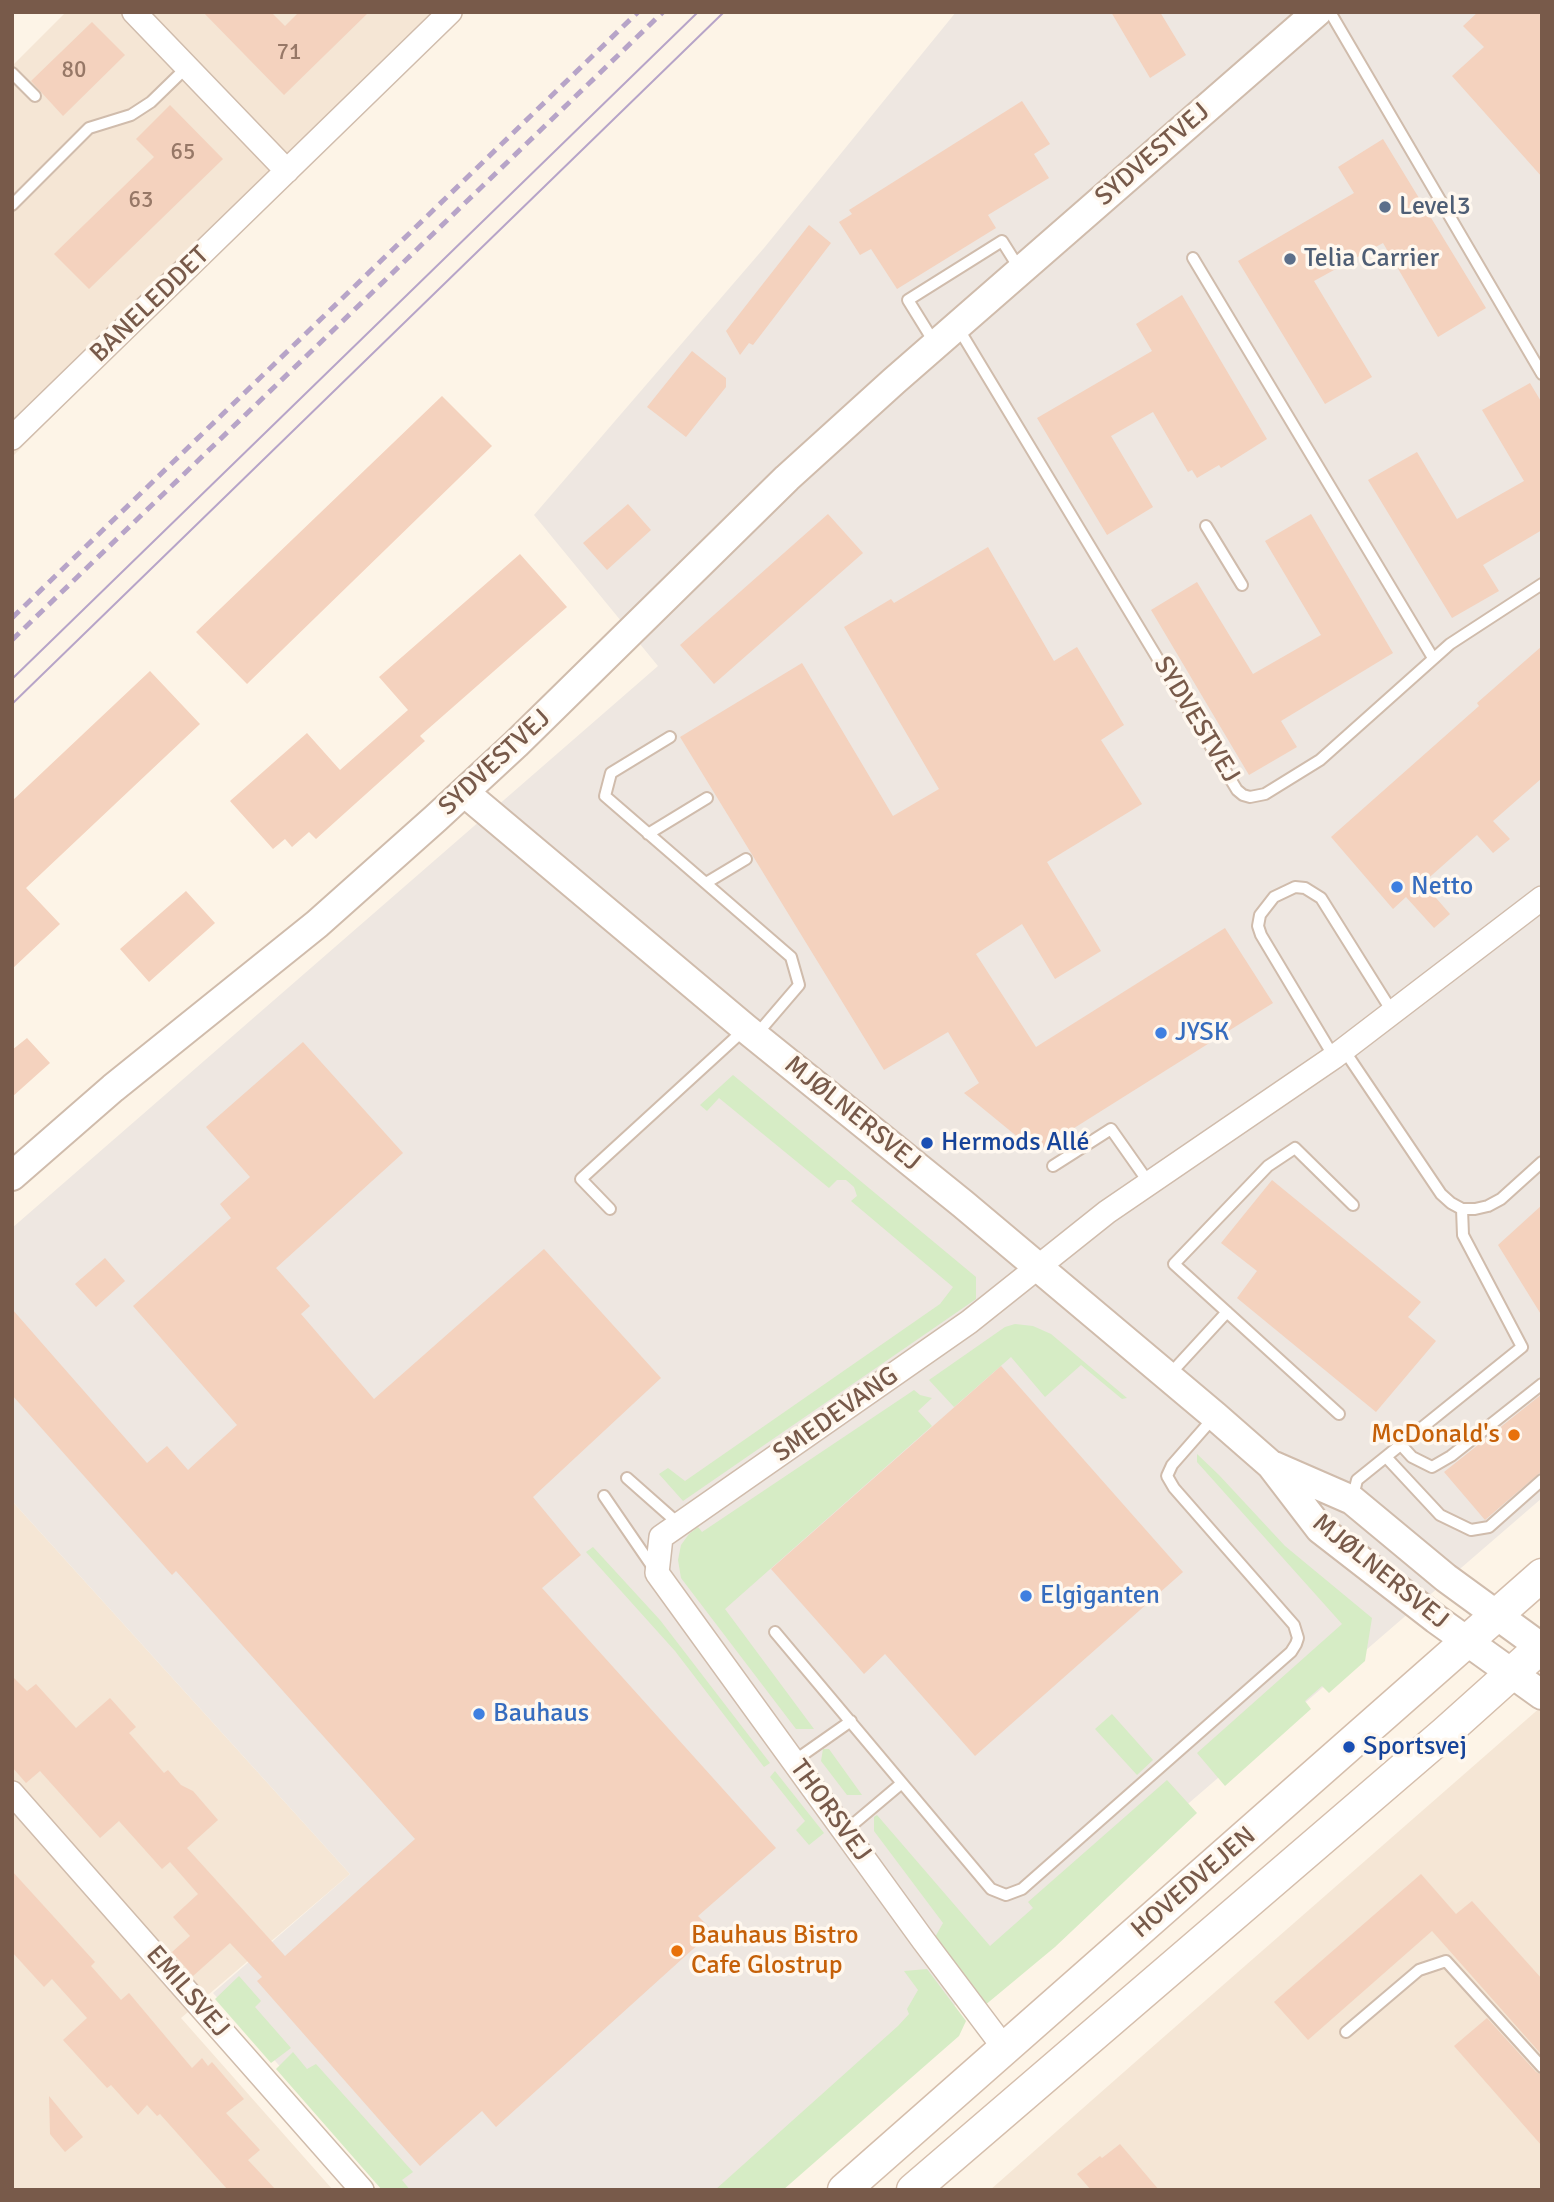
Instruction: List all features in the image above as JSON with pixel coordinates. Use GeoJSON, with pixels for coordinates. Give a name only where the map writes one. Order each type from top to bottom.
{"type":"FeatureCollection","features":[{"type":"Feature","properties":{"kind":"main road","name":"HOVEDVEJEN"},"geometry":{"type":"LineString","coordinates":[[844,2190],[1542,1575]]}},
{"type":"Feature","properties":{"kind":"main road","name":"HOVEDVEJEN"},"geometry":{"type":"LineString","coordinates":[[913,2190],[1035,2082],[1446,1733],[1542,1647]]}},
{"type":"Feature","properties":{"kind":"street"},"geometry":{"type":"LineString","coordinates":[[134,12],[287,171]]}},
{"type":"Feature","properties":{"kind":"street","name":"BANELEDDET"},"geometry":{"type":"LineString","coordinates":[[12,439],[450,12]]}},
{"type":"Feature","properties":{"kind":"street","name":"SYDVESTVEJ"},"geometry":{"type":"LineString","coordinates":[[12,1176],[113,1088],[317,924],[516,744],[760,503],[957,326],[1317,12]]}},
{"type":"Feature","properties":{"kind":"street","name":"MJØLNERSVEJ"},"geometry":{"type":"LineString","coordinates":[[464,792],[750,1032],[1168,1376],[1271,1465],[1320,1530],[1467,1642]]}},
{"type":"Feature","properties":{"kind":"street"},"geometry":{"type":"LineString","coordinates":[[1037,1266],[1149,1183],[1339,1053],[1542,898]]}},
{"type":"Feature","properties":{"kind":"street","name":"SMEDEVANG"},"geometry":{"type":"LineString","coordinates":[[657,1573],[661,1537],[969,1322],[1037,1266]]}},
{"type":"Feature","properties":{"kind":"street","name":"MJØLNERSVEJ"},"geometry":{"type":"LineString","coordinates":[[1271,1465],[1352,1500],[1446,1578],[1497,1615]]}},
{"type":"Feature","properties":{"kind":"street","name":"THORSVEJ"},"geometry":{"type":"LineString","coordinates":[[657,1573],[923,1941],[1005,2049]]}},
{"type":"Feature","properties":{"kind":"street"},"geometry":{"type":"LineString","coordinates":[[1497,1615],[1542,1647]]}},
{"type":"Feature","properties":{"kind":"street"},"geometry":{"type":"LineString","coordinates":[[1467,1642],[1542,1695]]}},
{"type":"Feature","properties":{"kind":"street","name":"EMILSVEJ"},"geometry":{"type":"LineString","coordinates":[[12,1793],[362,2190]]}},
{"type":"Feature","properties":{"kind":"lane"},"geometry":{"type":"LineString","coordinates":[[1330,12],[1542,374]]}},
{"type":"Feature","properties":{"kind":"lane"},"geometry":{"type":"LineString","coordinates":[[12,205],[89,128],[131,115],[151,102],[187,67]]}},
{"type":"Feature","properties":{"kind":"lane"},"geometry":{"type":"LineString","coordinates":[[12,73],[35,96]]}},
{"type":"Feature","properties":{"kind":"lane"},"geometry":{"type":"LineString","coordinates":[[936,345],[908,300],[1002,241],[1021,271]]}},
{"type":"Feature","properties":{"kind":"lane"},"geometry":{"type":"LineString","coordinates":[[1192,258],[1433,659]]}},
{"type":"Feature","properties":{"kind":"lane","name":"SYDVESTVEJ"},"geometry":{"type":"LineString","coordinates":[[957,326],[1237,790],[1243,795],[1250,797],[1265,794],[1320,760],[1433,659],[1479,624],[1542,584]]}},
{"type":"Feature","properties":{"kind":"lane"},"geometry":{"type":"LineString","coordinates":[[1206,526],[1242,585]]}},
{"type":"Feature","properties":{"kind":"lane"},"geometry":{"type":"LineString","coordinates":[[610,1209],[581,1179],[750,1032],[799,985],[791,957],[605,796],[611,773],[670,737]]}},
{"type":"Feature","properties":{"kind":"lane"},"geometry":{"type":"LineString","coordinates":[[648,834],[707,798]]}},
{"type":"Feature","properties":{"kind":"lane"},"geometry":{"type":"LineString","coordinates":[[706,883],[746,859]]}},
{"type":"Feature","properties":{"kind":"lane"},"geometry":{"type":"LineString","coordinates":[[1392,1013],[1321,898],[1305,888],[1295,887],[1274,897],[1260,915],[1258,926],[1261,935],[1339,1053],[1441,1194],[1462,1209],[1488,1206],[1501,1199],[1542,1162]]}},
{"type":"Feature","properties":{"kind":"lane"},"geometry":{"type":"LineString","coordinates":[[1054,1166],[1111,1129],[1149,1183]]}},
{"type":"Feature","properties":{"kind":"lane"},"geometry":{"type":"LineString","coordinates":[[1339,1414],[1174,1264],[1268,1166],[1295,1148],[1353,1205]]}},
{"type":"Feature","properties":{"kind":"lane"},"geometry":{"type":"LineString","coordinates":[[1352,1500],[1357,1480],[1522,1347],[1463,1234],[1462,1209]]}},
{"type":"Feature","properties":{"kind":"lane"},"geometry":{"type":"LineString","coordinates":[[1168,1376],[1227,1312]]}},
{"type":"Feature","properties":{"kind":"lane"},"geometry":{"type":"LineString","coordinates":[[1401,1445],[1412,1457],[1432,1467],[1451,1456],[1542,1384]]}},
{"type":"Feature","properties":{"kind":"lane"},"geometry":{"type":"LineString","coordinates":[[775,1632],[991,1889],[1006,1895],[1013,1893],[1021,1889],[1291,1652],[1298,1638],[1294,1625],[1174,1488],[1167,1476],[1172,1465],[1215,1416]]}},
{"type":"Feature","properties":{"kind":"lane"},"geometry":{"type":"LineString","coordinates":[[1386,1457],[1440,1515],[1471,1530],[1489,1527],[1542,1480]]}},
{"type":"Feature","properties":{"kind":"lane"},"geometry":{"type":"LineString","coordinates":[[627,1478],[679,1524]]}},
{"type":"Feature","properties":{"kind":"lane"},"geometry":{"type":"LineString","coordinates":[[604,1496],[657,1573]]}},
{"type":"Feature","properties":{"kind":"lane"},"geometry":{"type":"LineString","coordinates":[[794,1761],[851,1721]]}},
{"type":"Feature","properties":{"kind":"lane"},"geometry":{"type":"LineString","coordinates":[[845,1831],[902,1783]]}},
{"type":"Feature","properties":{"kind":"lane"},"geometry":{"type":"LineString","coordinates":[[1346,2032],[1419,1970],[1446,1961],[1542,2067]]}},
{"type":"Feature","properties":{"kind":"shaded area"},"geometry":{"type":"Polygon","coordinates":[[[66,12],[458,12],[12,457],[12,66],[66,12]]]}},
{"type":"Feature","properties":{"kind":"shaded area"},"geometry":{"type":"Polygon","coordinates":[[[956,12],[1542,12],[1542,1498],[741,2190],[393,2190],[213,1993],[350,1874],[12,1501],[12,1228],[658,666],[534,515],[764,248],[956,12]]]}},
{"type":"Feature","properties":{"kind":"shaded area"},"geometry":{"type":"Polygon","coordinates":[[[12,1501],[350,1874],[181,2018],[333,2190],[12,2190],[12,1501]]]}},
{"type":"Feature","properties":{"kind":"shaded area"},"geometry":{"type":"Polygon","coordinates":[[[1542,1706],[1542,2190],[990,2190],[1158,2042],[1542,1706]]]}},
{"type":"Feature","properties":{"kind":"green space"},"geometry":{"type":"Polygon","coordinates":[[[733,1075],[976,1277],[976,1299],[683,1501],[659,1474],[668,1468],[685,1481],[940,1304],[953,1287],[851,1201],[857,1196],[854,1187],[846,1180],[837,1180],[829,1188],[719,1098],[707,1111],[700,1105],[733,1075]]]}},
{"type":"Feature","properties":{"kind":"green space"},"geometry":{"type":"Polygon","coordinates":[[[1015,1324],[1033,1326],[1051,1334],[1127,1398],[1122,1399],[1081,1365],[1045,1397],[1011,1357],[954,1407],[929,1380],[1005,1327],[1015,1324]]]}},
{"type":"Feature","properties":{"kind":"green space"},"geometry":{"type":"Polygon","coordinates":[[[914,1390],[920,1395],[932,1398],[918,1411],[932,1426],[725,1609],[814,1729],[796,1729],[681,1578],[678,1560],[681,1545],[698,1527],[702,1532],[914,1390]]]}},
{"type":"Feature","properties":{"kind":"green space"},"geometry":{"type":"Polygon","coordinates":[[[1197,1454],[1285,1546],[1372,1618],[1365,1661],[1329,1693],[1322,1686],[1305,1701],[1311,1709],[1225,1786],[1197,1753],[1342,1624],[1197,1462],[1197,1454]]]}},
{"type":"Feature","properties":{"kind":"green space"},"geometry":{"type":"Polygon","coordinates":[[[593,1547],[660,1620],[770,1763],[764,1767],[675,1651],[586,1552],[593,1547]]]}},
{"type":"Feature","properties":{"kind":"green space"},"geometry":{"type":"Polygon","coordinates":[[[1112,1714],[1153,1760],[1137,1775],[1095,1729],[1112,1714]]]}},
{"type":"Feature","properties":{"kind":"green space"},"geometry":{"type":"Polygon","coordinates":[[[823,1749],[829,1749],[862,1795],[847,1795],[821,1761],[823,1749]]]}},
{"type":"Feature","properties":{"kind":"green space"},"geometry":{"type":"Polygon","coordinates":[[[775,1771],[824,1833],[809,1845],[796,1830],[805,1821],[770,1777],[775,1771]]]}},
{"type":"Feature","properties":{"kind":"green space"},"geometry":{"type":"Polygon","coordinates":[[[1167,1780],[1197,1813],[1055,1947],[984,2006],[934,1939],[943,1923],[874,1831],[874,1817],[877,1815],[990,1946],[1033,1908],[1028,1902],[1167,1780]]]}},
{"type":"Feature","properties":{"kind":"green space"},"geometry":{"type":"Polygon","coordinates":[[[927,1969],[966,2021],[959,2036],[783,2190],[715,2190],[898,2026],[909,2014],[907,2009],[918,1990],[904,1971],[927,1969]]]}},
{"type":"Feature","properties":{"kind":"green space"},"geometry":{"type":"Polygon","coordinates":[[[239,1976],[261,2001],[255,2007],[291,2048],[271,2063],[215,1999],[239,1976]]]}},
{"type":"Feature","properties":{"kind":"green space"},"geometry":{"type":"Polygon","coordinates":[[[293,2052],[307,2069],[316,2064],[413,2172],[402,2180],[410,2190],[382,2190],[276,2069],[293,2052]]]}},
{"type":"Feature","properties":{"kind":"building"},"geometry":{"type":"Polygon","coordinates":[[[203,12],[271,12],[285,26],[299,12],[369,12],[284,95],[203,12]]]}},
{"type":"Feature","properties":{"kind":"building"},"geometry":{"type":"Polygon","coordinates":[[[1111,12],[1160,12],[1186,55],[1150,78],[1111,12]]]}},
{"type":"Feature","properties":{"kind":"building"},"geometry":{"type":"Polygon","coordinates":[[[1478,12],[1542,12],[1542,177],[1452,76],[1484,47],[1463,26],[1478,12]]]}},
{"type":"Feature","properties":{"kind":"building"},"geometry":{"type":"Polygon","coordinates":[[[92,22],[125,55],[63,116],[31,81],[92,22]]]}},
{"type":"Feature","properties":{"kind":"building"},"geometry":{"type":"Polygon","coordinates":[[[1022,101],[1050,144],[1034,154],[1049,178],[988,215],[996,228],[897,289],[871,249],[860,255],[839,222],[852,214],[849,210],[1022,101]]]}},
{"type":"Feature","properties":{"kind":"building"},"geometry":{"type":"Polygon","coordinates":[[[170,105],[223,159],[89,289],[54,254],[154,157],[136,139],[170,105]]]}},
{"type":"Feature","properties":{"kind":"building"},"geometry":{"type":"Polygon","coordinates":[[[1383,139],[1486,308],[1438,337],[1383,243],[1314,281],[1372,377],[1325,404],[1238,261],[1354,193],[1338,167],[1383,139]]]}},
{"type":"Feature","properties":{"kind":"building"},"geometry":{"type":"Polygon","coordinates":[[[809,225],[831,243],[753,345],[749,343],[740,355],[726,331],[809,225]]]}},
{"type":"Feature","properties":{"kind":"building"},"geometry":{"type":"Polygon","coordinates":[[[1182,295],[1267,439],[1221,468],[1219,465],[1197,478],[1192,470],[1188,472],[1153,412],[1111,436],[1153,507],[1107,535],[1037,418],[1152,351],[1136,324],[1182,295]]]}},
{"type":"Feature","properties":{"kind":"building"},"geometry":{"type":"Polygon","coordinates":[[[692,351],[726,378],[726,387],[686,437],[647,407],[692,351]]]}},
{"type":"Feature","properties":{"kind":"building"},"geometry":{"type":"Polygon","coordinates":[[[1530,383],[1542,403],[1542,530],[1483,565],[1499,591],[1452,618],[1368,480],[1417,452],[1457,519],[1524,481],[1482,410],[1530,383]]]}},
{"type":"Feature","properties":{"kind":"building"},"geometry":{"type":"Polygon","coordinates":[[[442,396],[492,446],[247,684],[196,632],[442,396]]]}},
{"type":"Feature","properties":{"kind":"building"},"geometry":{"type":"Polygon","coordinates":[[[628,504],[651,530],[607,570],[583,543],[628,504]]]}},
{"type":"Feature","properties":{"kind":"building"},"geometry":{"type":"Polygon","coordinates":[[[828,514],[863,553],[714,684],[680,645],[828,514]]]}},
{"type":"Feature","properties":{"kind":"building"},"geometry":{"type":"Polygon","coordinates":[[[1311,514],[1393,653],[1281,721],[1297,747],[1249,775],[1151,610],[1197,582],[1253,674],[1321,635],[1265,541],[1311,514]]]}},
{"type":"Feature","properties":{"kind":"building"},"geometry":{"type":"Polygon","coordinates":[[[988,547],[1054,661],[1077,647],[1124,725],[1101,740],[1142,804],[1047,862],[1101,951],[1055,979],[1022,924],[976,954],[1036,1047],[1225,928],[1273,1003],[1036,1152],[964,1093],[979,1083],[948,1032],[884,1070],[680,737],[802,663],[893,816],[939,789],[844,627],[891,599],[894,603],[988,547]]]}},
{"type":"Feature","properties":{"kind":"building"},"geometry":{"type":"Polygon","coordinates":[[[520,554],[567,607],[420,736],[425,741],[316,839],[309,832],[292,847],[285,839],[273,849],[230,801],[307,733],[340,770],[408,710],[379,677],[520,554]]]}},
{"type":"Feature","properties":{"kind":"building"},"geometry":{"type":"Polygon","coordinates":[[[1542,646],[1542,778],[1493,821],[1510,839],[1493,853],[1477,835],[1423,883],[1450,914],[1434,928],[1406,897],[1393,909],[1331,837],[1479,706],[1477,703],[1542,646]]]}},
{"type":"Feature","properties":{"kind":"building"},"geometry":{"type":"Polygon","coordinates":[[[150,671],[200,724],[26,888],[60,924],[12,969],[12,801],[150,671]]]}},
{"type":"Feature","properties":{"kind":"building"},"geometry":{"type":"Polygon","coordinates":[[[186,891],[215,923],[149,982],[120,949],[186,891]]]}},
{"type":"Feature","properties":{"kind":"building"},"geometry":{"type":"Polygon","coordinates":[[[27,1038],[50,1063],[12,1097],[12,1050],[27,1038]]]}},
{"type":"Feature","properties":{"kind":"building","name":"Bauhaus"},"geometry":{"type":"Polygon","coordinates":[[[303,1042],[403,1153],[276,1268],[310,1306],[301,1314],[374,1399],[544,1249],[661,1378],[533,1497],[581,1555],[542,1588],[776,1848],[698,1916],[713,1931],[496,2127],[482,2111],[420,2166],[257,1981],[262,1977],[230,1943],[193,1976],[172,1952],[190,1936],[173,1917],[198,1894],[170,1862],[162,1869],[119,1821],[100,1838],[40,1771],[26,1783],[12,1767],[12,1676],[27,1691],[36,1684],[76,1728],[110,1698],[136,1727],[129,1733],[164,1773],[168,1770],[181,1785],[193,1791],[218,1820],[187,1848],[285,1956],[415,1839],[176,1571],[172,1575],[12,1395],[12,1309],[147,1463],[167,1446],[188,1470],[237,1425],[133,1306],[231,1218],[220,1204],[250,1177],[206,1127],[303,1042]]]}},
{"type":"Feature","properties":{"kind":"building"},"geometry":{"type":"Polygon","coordinates":[[[1272,1180],[1421,1302],[1408,1317],[1436,1341],[1376,1412],[1237,1298],[1257,1271],[1221,1243],[1272,1180]]]}},
{"type":"Feature","properties":{"kind":"building"},"geometry":{"type":"Polygon","coordinates":[[[1542,1205],[1542,1316],[1498,1245],[1542,1205]]]}},
{"type":"Feature","properties":{"kind":"building"},"geometry":{"type":"Polygon","coordinates":[[[105,1258],[125,1281],[96,1307],[75,1284],[105,1258]]]}},
{"type":"Feature","properties":{"kind":"building"},"geometry":{"type":"Polygon","coordinates":[[[1001,1366],[1183,1572],[975,1756],[885,1654],[864,1674],[771,1569],[1001,1366]]]}},
{"type":"Feature","properties":{"kind":"building","name":"McDonald's"},"geometry":{"type":"Polygon","coordinates":[[[1542,1394],[1542,1471],[1485,1520],[1444,1472],[1542,1394]]]}},
{"type":"Feature","properties":{"kind":"building"},"geometry":{"type":"Polygon","coordinates":[[[12,1871],[95,1962],[91,1966],[121,2000],[129,1993],[192,2068],[202,2058],[208,2066],[212,2062],[244,2099],[226,2113],[260,2150],[248,2160],[276,2190],[228,2190],[160,2114],[157,2116],[147,2105],[138,2115],[111,2085],[107,2088],[63,2040],[87,2018],[52,1979],[44,1987],[12,1952],[12,1871]]]}},
{"type":"Feature","properties":{"kind":"building"},"geometry":{"type":"Polygon","coordinates":[[[1421,1874],[1456,1914],[1472,1901],[1542,1979],[1542,2055],[1432,1931],[1308,2040],[1274,2002],[1421,1874]]]}},
{"type":"Feature","properties":{"kind":"building"},"geometry":{"type":"Polygon","coordinates":[[[1487,2018],[1536,2072],[1542,2075],[1542,2146],[1454,2046],[1487,2018]]]}},
{"type":"Feature","properties":{"kind":"building"},"geometry":{"type":"Polygon","coordinates":[[[49,2096],[83,2137],[65,2152],[50,2134],[49,2096]]]}},
{"type":"Feature","properties":{"kind":"building"},"geometry":{"type":"Polygon","coordinates":[[[1120,2144],[1159,2190],[1091,2190],[1077,2174],[1120,2144]]]}},
{"type":"Feature","properties":{"kind":"tram line"},"geometry":{"type":"LineString","coordinates":[[12,679],[698,12]]}},
{"type":"Feature","properties":{"kind":"tram line"},"geometry":{"type":"LineString","coordinates":[[12,704],[724,12]]}},
{"type":"Feature","properties":{"kind":"railway"},"geometry":{"type":"LineString","coordinates":[[12,618],[638,12]]}},
{"type":"Feature","properties":{"kind":"railway"},"geometry":{"type":"LineString","coordinates":[[12,640],[663,12]]}},
{"type":"Feature","properties":{"kind":"place","name":"Level3"},"geometry":{"type":"Point","coordinates":[1385,207]}},
{"type":"Feature","properties":{"kind":"place","name":"Telia Carrier"},"geometry":{"type":"Point","coordinates":[1290,259]}},
{"type":"Feature","properties":{"kind":"place","name":"Netto"},"geometry":{"type":"Point","coordinates":[1397,887]}},
{"type":"Feature","properties":{"kind":"place","name":"JYSK"},"geometry":{"type":"Point","coordinates":[1161,1033]}},
{"type":"Feature","properties":{"kind":"place","name":"Hermods Allé"},"geometry":{"type":"Point","coordinates":[927,1143]}},
{"type":"Feature","properties":{"kind":"place","name":"McDonald's"},"geometry":{"type":"Point","coordinates":[1514,1435]}},
{"type":"Feature","properties":{"kind":"place","name":"Elgiganten"},"geometry":{"type":"Point","coordinates":[1026,1596]}},
{"type":"Feature","properties":{"kind":"place","name":"Bauhaus"},"geometry":{"type":"Point","coordinates":[479,1714]}},
{"type":"Feature","properties":{"kind":"place","name":"Sportsvej"},"geometry":{"type":"Point","coordinates":[1349,1747]}},
{"type":"Feature","properties":{"kind":"place","name":"Bauhaus Bistro Cafe Glostrup"},"geometry":{"type":"Point","coordinates":[677,1951]}}]}
